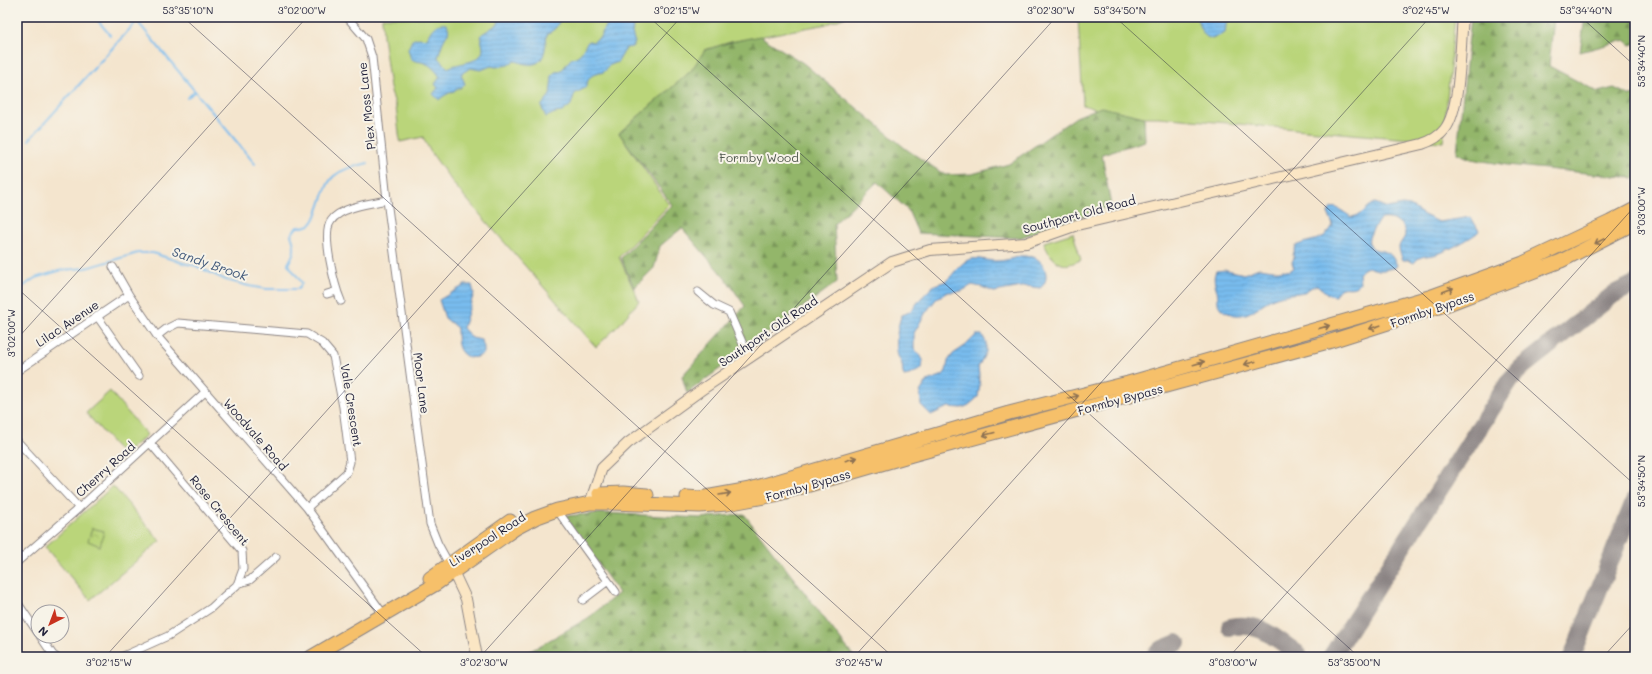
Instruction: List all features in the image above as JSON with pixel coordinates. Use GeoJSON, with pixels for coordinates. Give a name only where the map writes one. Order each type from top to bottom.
{"type":"FeatureCollection","features":[{"type":"Feature","properties":{"kind":"highway","name":"Formby Bypass"},"geometry":{"type":"LineString","coordinates":[[591,499],[623,493],[700,498],[727,494],[982,421],[1128,383],[1430,297],[1523,263],[1603,226],[1635,208]]}},
{"type":"Feature","properties":{"kind":"highway","name":"Formby Bypass"},"geometry":{"type":"LineString","coordinates":[[591,499],[625,503],[700,506],[749,501],[775,495],[912,455],[1328,342],[1451,303],[1561,262],[1635,223]]}},
{"type":"Feature","properties":{"kind":"highway"},"geometry":{"type":"LineString","coordinates":[[982,421],[1010,420],[1048,410],[1053,413],[1054,416]]}},
{"type":"Feature","properties":{"kind":"highway","name":"Liverpool Road"},"geometry":{"type":"LineString","coordinates":[[452,568],[512,520],[548,504],[591,499]]}},
{"type":"Feature","properties":{"kind":"highway","name":"Liverpool Road"},"geometry":{"type":"LineString","coordinates":[[311,657],[395,608],[428,579],[452,568],[516,528],[535,518],[591,499]]}},
{"type":"Feature","properties":{"kind":"street","name":"Plex Moss Lane"},"geometry":{"type":"LineString","coordinates":[[347,17],[366,39],[372,57],[387,200]]}},
{"type":"Feature","properties":{"kind":"street","name":"Southport Old Road"},"geometry":{"type":"LineString","coordinates":[[591,499],[602,468],[628,443],[701,390],[751,358],[892,262],[930,250],[1026,243],[1077,225],[1429,142],[1444,131],[1454,110],[1463,17]]}},
{"type":"Feature","properties":{"kind":"street"},"geometry":{"type":"LineString","coordinates":[[341,301],[337,291],[328,243],[328,227],[330,221],[355,206],[387,200]]}},
{"type":"Feature","properties":{"kind":"street","name":"Moor Lane"},"geometry":{"type":"LineString","coordinates":[[387,200],[430,524],[438,544],[452,568]]}},
{"type":"Feature","properties":{"kind":"street","name":"Woodvale Road"},"geometry":{"type":"LineString","coordinates":[[113,267],[129,295],[157,336],[307,508],[384,615]]}},
{"type":"Feature","properties":{"kind":"street"},"geometry":{"type":"LineString","coordinates":[[327,294],[337,291]]}},
{"type":"Feature","properties":{"kind":"street"},"geometry":{"type":"LineString","coordinates":[[698,292],[714,305],[729,312],[742,342],[751,358]]}},
{"type":"Feature","properties":{"kind":"street","name":"Lilac Avenue"},"geometry":{"type":"LineString","coordinates":[[17,371],[129,295]]}},
{"type":"Feature","properties":{"kind":"street"},"geometry":{"type":"LineString","coordinates":[[97,316],[139,376]]}},
{"type":"Feature","properties":{"kind":"street","name":"Vale Crescent"},"geometry":{"type":"LineString","coordinates":[[157,336],[166,329],[178,323],[306,334],[322,343],[333,356],[343,407],[350,462],[347,472],[307,508]]}},
{"type":"Feature","properties":{"kind":"street","name":"Cherry Road"},"geometry":{"type":"LineString","coordinates":[[17,562],[79,508],[205,392]]}},
{"type":"Feature","properties":{"kind":"street"},"geometry":{"type":"LineString","coordinates":[[17,441],[79,508]]}},
{"type":"Feature","properties":{"kind":"street","name":"Rose Crescent"},"geometry":{"type":"LineString","coordinates":[[150,443],[242,551],[243,569],[237,584]]}},
{"type":"Feature","properties":{"kind":"street"},"geometry":{"type":"LineString","coordinates":[[557,510],[616,592]]}},
{"type":"Feature","properties":{"kind":"street"},"geometry":{"type":"LineString","coordinates":[[121,657],[168,636],[211,608],[237,584],[250,580],[276,558]]}},
{"type":"Feature","properties":{"kind":"street"},"geometry":{"type":"LineString","coordinates":[[452,568],[466,600],[477,657]]}},
{"type":"Feature","properties":{"kind":"street"},"geometry":{"type":"LineString","coordinates":[[583,600],[608,581]]}},
{"type":"Feature","properties":{"kind":"street"},"geometry":{"type":"LineString","coordinates":[[17,602],[30,621]]}},
{"type":"Feature","properties":{"kind":"street"},"geometry":{"type":"LineString","coordinates":[[46,644],[56,657]]}},
{"type":"Feature","properties":{"kind":"green space"},"geometry":{"type":"Polygon","coordinates":[[[382,17],[846,17],[827,24],[731,42],[705,50],[691,71],[619,133],[669,205],[619,257],[639,301],[618,326],[596,347],[456,187],[430,151],[423,137],[400,142],[396,107],[390,88],[382,17]]]}},
{"type":"Feature","properties":{"kind":"green space"},"geometry":{"type":"Polygon","coordinates":[[[1078,17],[1455,17],[1443,142],[1159,117],[1121,117],[1083,105],[1078,17]]]}},
{"type":"Feature","properties":{"kind":"green space"},"geometry":{"type":"Polygon","coordinates":[[[1471,17],[1554,17],[1549,66],[1598,92],[1614,88],[1631,96],[1635,95],[1635,178],[1507,165],[1471,159],[1457,153],[1471,17]]]}},
{"type":"Feature","properties":{"kind":"green space"},"geometry":{"type":"Polygon","coordinates":[[[1585,17],[1635,17],[1635,44],[1631,45],[1625,40],[1580,52],[1585,17]]]}},
{"type":"Feature","properties":{"kind":"green space","name":"Formby Wood"},"geometry":{"type":"Polygon","coordinates":[[[760,36],[803,63],[906,149],[945,175],[972,174],[1009,164],[1076,117],[1101,107],[1144,117],[1145,141],[1102,154],[1111,206],[1019,238],[918,233],[908,210],[877,182],[834,224],[837,282],[687,393],[682,376],[745,306],[729,283],[682,228],[660,246],[654,268],[634,288],[621,258],[672,205],[619,133],[691,71],[705,50],[731,42],[760,36]]]}},
{"type":"Feature","properties":{"kind":"green space"},"geometry":{"type":"Polygon","coordinates":[[[1073,233],[1081,260],[1069,264],[1059,263],[1050,255],[1044,242],[1073,233]]]}},
{"type":"Feature","properties":{"kind":"green space"},"geometry":{"type":"Polygon","coordinates":[[[110,391],[147,435],[123,455],[86,413],[110,391]]]}},
{"type":"Feature","properties":{"kind":"green space"},"geometry":{"type":"Polygon","coordinates":[[[113,486],[160,541],[90,600],[45,547],[113,486]]]}},
{"type":"Feature","properties":{"kind":"green space"},"geometry":{"type":"Polygon","coordinates":[[[603,513],[700,518],[744,514],[854,657],[520,657],[588,618],[619,593],[564,516],[603,513]]]}},
{"type":"Feature","properties":{"kind":"green space"},"geometry":{"type":"Polygon","coordinates":[[[92,528],[104,531],[100,546],[88,541],[92,528]]]}},
{"type":"Feature","properties":{"kind":"water"},"geometry":{"type":"Polygon","coordinates":[[[500,17],[515,17],[522,21],[531,17],[559,17],[559,23],[547,34],[545,50],[538,62],[533,64],[524,64],[514,61],[508,65],[496,67],[491,66],[481,70],[470,68],[461,74],[465,84],[439,100],[433,94],[438,88],[435,84],[440,77],[429,65],[411,59],[408,49],[412,40],[418,38],[427,39],[436,25],[446,24],[448,26],[448,33],[442,44],[438,58],[448,68],[469,62],[479,57],[482,54],[483,49],[481,40],[482,34],[498,24],[500,17]]]}},
{"type":"Feature","properties":{"kind":"water"},"geometry":{"type":"Polygon","coordinates":[[[1197,17],[1227,17],[1225,33],[1212,39],[1209,38],[1203,34],[1197,17]]]}},
{"type":"Feature","properties":{"kind":"water"},"geometry":{"type":"Polygon","coordinates":[[[614,19],[632,23],[632,33],[635,43],[632,47],[626,48],[618,62],[608,66],[604,72],[591,76],[585,88],[574,95],[571,105],[562,112],[546,117],[542,105],[550,95],[552,76],[555,72],[560,71],[571,59],[578,56],[589,41],[593,42],[600,37],[608,21],[614,19]]]}},
{"type":"Feature","properties":{"kind":"water"},"geometry":{"type":"Polygon","coordinates":[[[1375,203],[1388,208],[1402,205],[1410,206],[1439,222],[1471,217],[1479,231],[1441,253],[1419,258],[1414,263],[1408,260],[1403,260],[1399,251],[1399,246],[1405,234],[1402,226],[1391,219],[1379,220],[1370,235],[1370,246],[1374,249],[1390,254],[1397,265],[1395,268],[1381,270],[1367,267],[1359,273],[1360,283],[1353,287],[1340,289],[1335,296],[1329,295],[1317,285],[1304,292],[1276,297],[1247,314],[1234,315],[1222,310],[1219,306],[1218,294],[1214,281],[1216,271],[1227,270],[1244,274],[1259,268],[1289,271],[1294,268],[1292,262],[1296,246],[1326,235],[1333,225],[1328,213],[1330,209],[1339,209],[1352,217],[1363,213],[1375,203]]]}},
{"type":"Feature","properties":{"kind":"water"},"geometry":{"type":"Polygon","coordinates":[[[1020,256],[1033,257],[1041,263],[1046,271],[1043,285],[1040,288],[1027,286],[994,292],[972,285],[962,291],[948,292],[937,298],[926,312],[914,333],[914,348],[923,360],[922,369],[904,376],[902,364],[898,356],[897,346],[898,329],[902,315],[911,310],[933,286],[947,280],[966,261],[977,259],[1002,261],[1020,256]]]}},
{"type":"Feature","properties":{"kind":"water"},"geometry":{"type":"Polygon","coordinates":[[[465,285],[472,285],[474,293],[463,328],[472,338],[481,340],[484,347],[484,353],[476,357],[468,357],[462,353],[458,343],[457,328],[445,318],[439,300],[465,285]]]}},
{"type":"Feature","properties":{"kind":"water"},"geometry":{"type":"Polygon","coordinates":[[[976,335],[982,335],[986,342],[986,352],[978,367],[980,384],[978,397],[969,405],[962,408],[948,407],[931,415],[921,405],[920,392],[927,381],[943,375],[946,371],[948,361],[953,354],[965,346],[976,335]]]}},
{"type":"Feature","properties":{"kind":"waterway"},"geometry":{"type":"LineString","coordinates":[[95,17],[110,35]]}},
{"type":"Feature","properties":{"kind":"waterway"},"geometry":{"type":"LineString","coordinates":[[29,140],[137,21],[255,164]]}},
{"type":"Feature","properties":{"kind":"waterway"},"geometry":{"type":"LineString","coordinates":[[187,98],[195,91]]}},
{"type":"Feature","properties":{"kind":"waterway","name":"Sandy Brook"},"geometry":{"type":"LineString","coordinates":[[17,286],[24,286],[35,278],[62,270],[86,268],[138,253],[153,253],[196,266],[226,280],[249,286],[266,289],[298,289],[302,283],[288,264],[294,250],[294,243],[291,235],[297,227],[307,226],[315,219],[324,192],[330,180],[334,176],[346,169],[368,163]]}},
{"type":"Feature","properties":{"kind":"taxiway"},"geometry":{"type":"LineString","coordinates":[[1331,657],[1510,380],[1521,368],[1614,294],[1635,284]]}},
{"type":"Feature","properties":{"kind":"taxiway"},"geometry":{"type":"LineString","coordinates":[[1572,657],[1635,499]]}},
{"type":"Feature","properties":{"kind":"taxiway"},"geometry":{"type":"LineString","coordinates":[[1230,627],[1250,626],[1267,632],[1298,654]]}},
{"type":"Feature","properties":{"kind":"taxiway"},"geometry":{"type":"LineString","coordinates":[[1154,657],[1160,650],[1177,643]]}}]}
